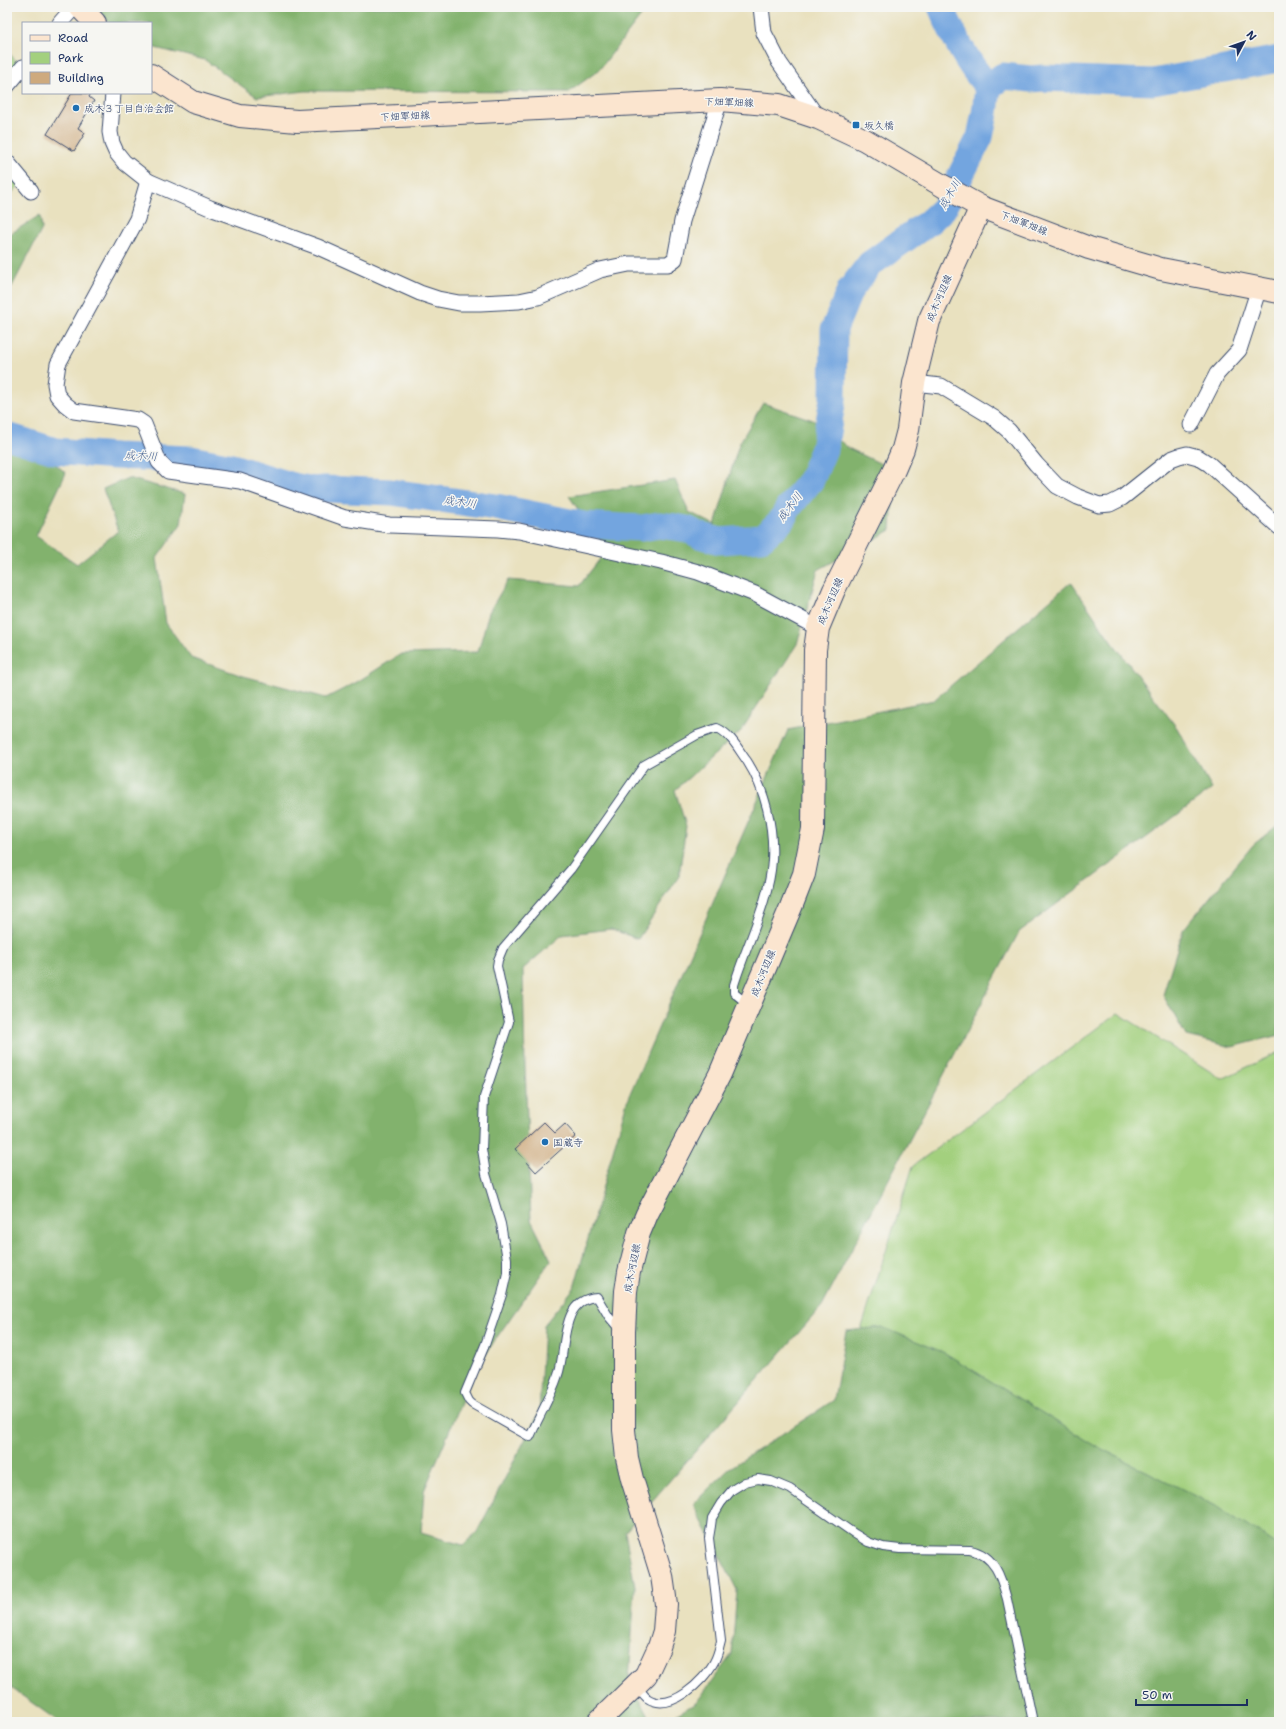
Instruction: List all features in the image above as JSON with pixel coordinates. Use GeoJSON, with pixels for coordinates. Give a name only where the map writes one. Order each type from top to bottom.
{"type":"FeatureCollection","features":[{"type":"Feature","properties":{"kind":"main road"},"geometry":{"type":"LineString","coordinates":[[80,7],[94,22]]}},
{"type":"Feature","properties":{"kind":"main road","name":"下畑軍畑線"},"geometry":{"type":"LineString","coordinates":[[152,76],[193,102],[240,116],[297,121],[720,100],[779,105],[818,118],[865,140],[974,203],[1089,248],[1161,269],[1269,290]]}},
{"type":"Feature","properties":{"kind":"main road","name":"成木河辺線"},"geometry":{"type":"LineString","coordinates":[[598,1722],[646,1675],[659,1647],[664,1631],[666,1604],[662,1576],[632,1479],[627,1458],[624,1430],[624,1332],[626,1291],[633,1253],[647,1214],[720,1074],[792,907],[804,874],[813,829],[815,650],[818,628],[834,590],[903,449],[908,430],[914,383],[929,321],[974,203]]}},
{"type":"Feature","properties":{"kind":"street"},"geometry":{"type":"LineString","coordinates":[[61,22],[74,7]]}},
{"type":"Feature","properties":{"kind":"street"},"geometry":{"type":"LineString","coordinates":[[761,7],[764,33],[779,62],[818,118]]}},
{"type":"Feature","properties":{"kind":"street"},"geometry":{"type":"LineString","coordinates":[[7,86],[22,68]]}},
{"type":"Feature","properties":{"kind":"street"},"geometry":{"type":"LineString","coordinates":[[113,94],[110,132],[112,143],[116,152],[124,162],[148,181],[210,208],[318,247],[438,299],[459,303],[520,301],[538,297],[585,275],[605,268],[629,264],[668,264],[675,259],[682,220],[720,100]]}},
{"type":"Feature","properties":{"kind":"street"},"geometry":{"type":"LineString","coordinates":[[7,162],[31,191]]}},
{"type":"Feature","properties":{"kind":"street"},"geometry":{"type":"LineString","coordinates":[[148,181],[137,219],[58,364],[55,376],[57,394],[65,404],[74,411],[138,420],[144,424],[159,462],[168,471],[240,481],[345,518],[389,525],[519,531],[661,562],[719,580],[755,594],[818,628]]}},
{"type":"Feature","properties":{"kind":"street"},"geometry":{"type":"LineString","coordinates":[[1191,425],[1218,374],[1238,350],[1269,290]]}},
{"type":"Feature","properties":{"kind":"street"},"geometry":{"type":"LineString","coordinates":[[914,383],[941,386],[994,418],[1009,431],[1056,486],[1090,502],[1099,505],[1110,504],[1122,498],[1171,459],[1187,454],[1198,457],[1209,464],[1279,527]]}},
{"type":"Feature","properties":{"kind":"lane"},"geometry":{"type":"LineString","coordinates":[[624,1332],[617,1328],[597,1297],[587,1300],[576,1308],[568,1320],[559,1375],[530,1437],[472,1404],[466,1397],[465,1392],[502,1295],[506,1273],[507,1259],[501,1224],[486,1174],[482,1149],[484,1097],[509,1022],[498,960],[508,941],[575,863],[644,765],[697,735],[717,728],[728,735],[756,776],[766,804],[772,843],[772,860],[765,894],[734,985],[734,993],[749,1006]]}},
{"type":"Feature","properties":{"kind":"lane"},"geometry":{"type":"LineString","coordinates":[[636,1686],[647,1698],[667,1702],[676,1699],[695,1686],[713,1663],[718,1653],[721,1641],[709,1538],[712,1518],[716,1510],[732,1490],[744,1482],[758,1479],[772,1481],[790,1489],[868,1542],[883,1547],[900,1549],[970,1550],[980,1552],[990,1560],[997,1570],[1007,1599],[1033,1722]]}},
{"type":"Feature","properties":{"kind":"green space"},"geometry":{"type":"Polygon","coordinates":[[[96,7],[648,7],[599,70],[569,92],[305,91],[257,97],[205,60],[152,47],[152,22],[108,22],[96,7]]]}},
{"type":"Feature","properties":{"kind":"green space"},"geometry":{"type":"Polygon","coordinates":[[[7,51],[19,64],[7,78],[7,51]]]}},
{"type":"Feature","properties":{"kind":"green space"},"geometry":{"type":"Polygon","coordinates":[[[7,167],[21,184],[7,197],[7,167]]]}},
{"type":"Feature","properties":{"kind":"green space"},"geometry":{"type":"Polygon","coordinates":[[[40,215],[42,229],[7,296],[7,236],[40,215]]]}},
{"type":"Feature","properties":{"kind":"green space"},"geometry":{"type":"Polygon","coordinates":[[[763,403],[813,420],[850,449],[894,470],[891,530],[818,570],[797,644],[741,731],[675,790],[686,826],[679,876],[638,939],[611,929],[562,935],[523,969],[531,1220],[551,1260],[495,1340],[472,1377],[424,1491],[421,1533],[463,1545],[477,1532],[539,1413],[544,1325],[574,1288],[628,1098],[788,730],[934,700],[1071,582],[1107,635],[1177,728],[1212,789],[1019,932],[822,1306],[625,1532],[635,1587],[629,1680],[652,1722],[59,1722],[7,1685],[7,423],[66,473],[36,536],[77,564],[118,531],[103,489],[128,478],[185,494],[181,524],[157,558],[166,623],[191,658],[240,675],[326,698],[357,682],[401,654],[478,652],[489,612],[508,580],[579,586],[606,551],[569,496],[675,480],[689,512],[715,525],[739,444],[763,403]]]}},
{"type":"Feature","properties":{"kind":"green space"},"geometry":{"type":"Polygon","coordinates":[[[1279,824],[1279,1035],[1232,1047],[1186,1036],[1163,995],[1183,930],[1253,845],[1279,824]]]}},
{"type":"Feature","properties":{"kind":"green space"},"geometry":{"type":"Polygon","coordinates":[[[1118,1013],[1222,1079],[1279,1052],[1279,1722],[855,1349],[913,1166],[1118,1013]]]}},
{"type":"Feature","properties":{"kind":"green space"},"geometry":{"type":"Polygon","coordinates":[[[882,1327],[945,1353],[1096,1446],[1218,1507],[1279,1547],[1279,1722],[663,1722],[696,1703],[732,1654],[737,1590],[693,1504],[730,1468],[834,1400],[846,1331],[882,1327]]]}},
{"type":"Feature","properties":{"kind":"building"},"geometry":{"type":"Polygon","coordinates":[[[71,94],[90,94],[89,97],[94,101],[78,128],[85,133],[74,151],[47,134],[71,94]]]}},
{"type":"Feature","properties":{"kind":"building","name":"国蔵寺"},"geometry":{"type":"Polygon","coordinates":[[[544,1122],[555,1133],[565,1124],[576,1136],[536,1172],[515,1149],[544,1122]]]}},
{"type":"Feature","properties":{"kind":"waterway"},"geometry":{"type":"LineString","coordinates":[[941,7],[962,49],[980,78],[988,87]]}},
{"type":"Feature","properties":{"kind":"waterway","name":"成木川"},"geometry":{"type":"LineString","coordinates":[[7,436],[55,451],[115,456],[191,459],[232,467],[293,486],[314,490],[325,489],[391,492],[496,507],[584,525],[642,528],[659,525],[675,527],[687,529],[699,535],[720,541],[762,538],[781,521],[789,507],[811,480],[824,449],[833,399],[834,329],[850,290],[870,264],[929,222],[944,208],[980,137],[988,87],[1003,76],[1031,79],[1043,78],[1153,82],[1279,59]]}},
{"type":"Feature","properties":{"kind":"place","name":"成木３丁目自治会館"},"geometry":{"type":"Point","coordinates":[76,108]}},
{"type":"Feature","properties":{"kind":"place","name":"坂久橋"},"geometry":{"type":"Point","coordinates":[856,125]}},
{"type":"Feature","properties":{"kind":"place","name":"国蔵寺"},"geometry":{"type":"Point","coordinates":[545,1142]}}]}
